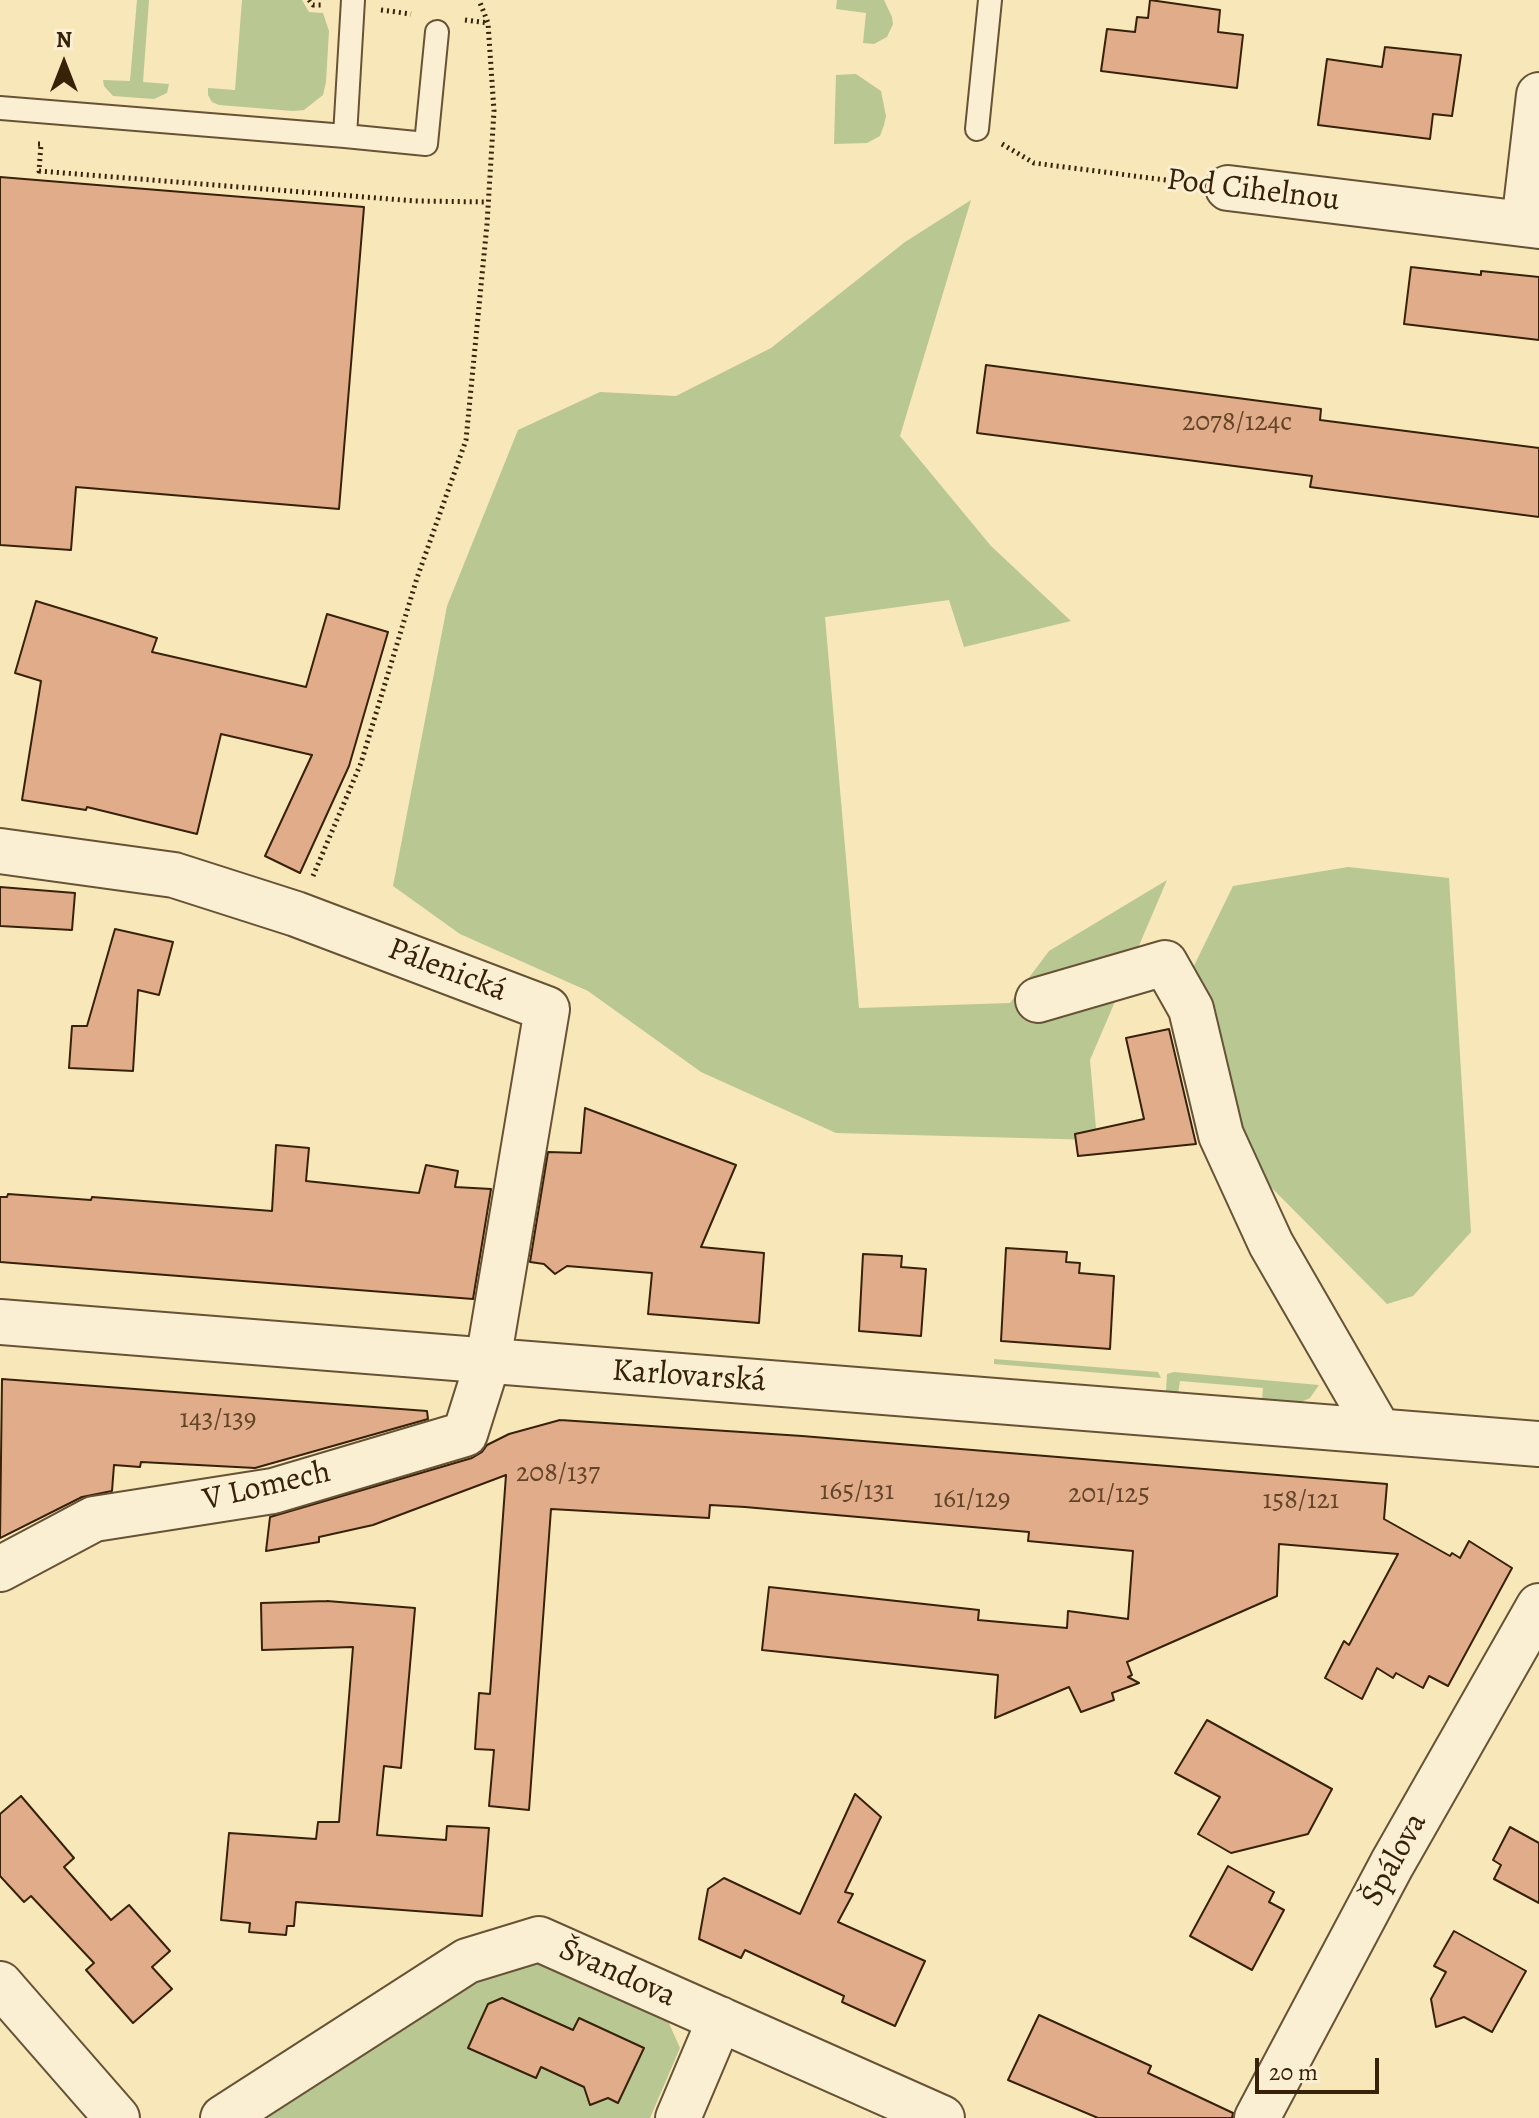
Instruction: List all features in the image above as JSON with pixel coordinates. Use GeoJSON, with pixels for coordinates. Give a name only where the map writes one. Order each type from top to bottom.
{"type":"FeatureCollection","features":[{"type":"Feature","properties":{"kind":"street"},"geometry":{"type":"LineString","coordinates":[[1532,225],[1539,95]]}},
{"type":"Feature","properties":{"kind":"street","name":"Pod Cihelnou"},"geometry":{"type":"LineString","coordinates":[[1228,188],[1532,225]]}},
{"type":"Feature","properties":{"kind":"street","name":"Pálenická"},"geometry":{"type":"LineString","coordinates":[[0,851],[174,875],[296,914],[547,1009],[488,1361]]}},
{"type":"Feature","properties":{"kind":"street"},"geometry":{"type":"LineString","coordinates":[[1038,1000],[1165,963],[1191,1009],[1221,1135],[1271,1244],[1379,1431]]}},
{"type":"Feature","properties":{"kind":"street","name":"Karlovarská"},"geometry":{"type":"LineString","coordinates":[[0,1322],[1539,1444]]}},
{"type":"Feature","properties":{"kind":"street","name":"V Lomech"},"geometry":{"type":"LineString","coordinates":[[0,1569],[94,1519],[273,1491],[465,1434],[488,1361]]}},
{"type":"Feature","properties":{"kind":"street","name":"Špálova"},"geometry":{"type":"LineString","coordinates":[[1257,2118],[1392,1864],[1539,1606]]}},
{"type":"Feature","properties":{"kind":"street","name":"Švandova"},"geometry":{"type":"LineString","coordinates":[[223,2118],[467,1961],[539,1939],[942,2118]]}},
{"type":"Feature","properties":{"kind":"street"},"geometry":{"type":"LineString","coordinates":[[0,1984],[117,2118]]}},
{"type":"Feature","properties":{"kind":"street"},"geometry":{"type":"LineString","coordinates":[[678,2118],[720,2019]]}},
{"type":"Feature","properties":{"kind":"lane"},"geometry":{"type":"LineString","coordinates":[[345,136],[353,0]]}},
{"type":"Feature","properties":{"kind":"lane"},"geometry":{"type":"LineString","coordinates":[[977,129],[990,0]]}},
{"type":"Feature","properties":{"kind":"lane"},"geometry":{"type":"LineString","coordinates":[[0,108],[426,144],[437,32]]}},
{"type":"Feature","properties":{"kind":"path"},"geometry":{"type":"LineString","coordinates":[[296,914],[361,763],[417,578],[466,440],[494,111],[488,23],[479,0]]}},
{"type":"Feature","properties":{"kind":"path","name":"Pod Cihelnou"},"geometry":{"type":"LineString","coordinates":[[977,129],[1034,163],[1228,188]]}},
{"type":"Feature","properties":{"kind":"path"},"geometry":{"type":"LineString","coordinates":[[27,143],[41,144],[39,171],[415,201],[487,202]]}},
{"type":"Feature","properties":{"kind":"green space"},"geometry":{"type":"Polygon","coordinates":[[[137,0],[149,0],[143,82],[169,84],[167,93],[154,99],[113,96],[104,86],[103,80],[130,81],[137,0]]]}},
{"type":"Feature","properties":{"kind":"green space"},"geometry":{"type":"Polygon","coordinates":[[[242,0],[302,0],[309,12],[323,13],[329,31],[326,82],[323,95],[304,110],[219,105],[212,102],[208,95],[208,88],[235,90],[242,0]]]}},
{"type":"Feature","properties":{"kind":"green space"},"geometry":{"type":"Polygon","coordinates":[[[837,0],[884,0],[893,24],[887,37],[874,44],[863,43],[866,13],[836,9],[837,0]]]}},
{"type":"Feature","properties":{"kind":"green space"},"geometry":{"type":"Polygon","coordinates":[[[856,74],[881,91],[886,116],[884,125],[880,136],[867,143],[834,144],[836,75],[856,74]]]}},
{"type":"Feature","properties":{"kind":"green space"},"geometry":{"type":"Polygon","coordinates":[[[971,200],[900,436],[991,546],[1071,621],[964,647],[949,600],[825,617],[859,1008],[1010,1003],[1049,951],[1167,880],[1090,1060],[1097,1140],[836,1133],[701,1072],[588,991],[460,934],[393,886],[447,606],[518,430],[600,392],[676,396],[771,348],[905,242],[971,200]]]}},
{"type":"Feature","properties":{"kind":"green space"},"geometry":{"type":"Polygon","coordinates":[[[1348,867],[1449,878],[1471,1232],[1413,1296],[1387,1304],[1246,1162],[1187,980],[1233,886],[1348,867]]]}},
{"type":"Feature","properties":{"kind":"green space"},"geometry":{"type":"Polygon","coordinates":[[[994,1359],[1158,1372],[1161,1378],[994,1364],[994,1359]]]}},
{"type":"Feature","properties":{"kind":"green space"},"geometry":{"type":"Polygon","coordinates":[[[1174,1372],[1319,1385],[1310,1398],[1301,1402],[1262,1400],[1263,1388],[1180,1381],[1178,1394],[1168,1393],[1167,1374],[1174,1372]]]}},
{"type":"Feature","properties":{"kind":"green space"},"geometry":{"type":"Polygon","coordinates":[[[542,1962],[668,2021],[680,2048],[650,2118],[266,2118],[483,1978],[542,1962]]]}},
{"type":"Feature","properties":{"kind":"building"},"geometry":{"type":"Polygon","coordinates":[[[1150,0],[1220,10],[1218,32],[1243,35],[1237,88],[1101,71],[1107,29],[1135,32],[1137,17],[1148,18],[1150,0]]]}},
{"type":"Feature","properties":{"kind":"building"},"geometry":{"type":"Polygon","coordinates":[[[1385,47],[1461,55],[1452,116],[1433,114],[1430,139],[1318,125],[1327,59],[1382,67],[1385,47]]]}},
{"type":"Feature","properties":{"kind":"building"},"geometry":{"type":"Polygon","coordinates":[[[0,177],[364,207],[339,509],[76,487],[71,550],[0,545],[0,177]]]}},
{"type":"Feature","properties":{"kind":"building"},"geometry":{"type":"Polygon","coordinates":[[[1411,267],[1481,275],[1481,271],[1539,277],[1539,340],[1404,324],[1411,267]]]}},
{"type":"Feature","properties":{"kind":"building"},"geometry":{"type":"Polygon","coordinates":[[[986,365],[1321,409],[1320,420],[1539,448],[1539,517],[1310,487],[1312,476],[977,433],[986,365]]]}},
{"type":"Feature","properties":{"kind":"building"},"geometry":{"type":"Polygon","coordinates":[[[36,601],[157,638],[152,652],[306,687],[327,614],[388,632],[349,766],[300,873],[265,856],[312,755],[221,734],[197,834],[87,807],[86,810],[22,800],[41,681],[15,673],[36,601]]]}},
{"type":"Feature","properties":{"kind":"building"},"geometry":{"type":"Polygon","coordinates":[[[0,887],[75,893],[72,930],[0,926],[0,887]]]}},
{"type":"Feature","properties":{"kind":"building"},"geometry":{"type":"Polygon","coordinates":[[[115,929],[173,942],[159,995],[138,990],[133,1071],[69,1068],[72,1026],[87,1026],[115,929]]]}},
{"type":"Feature","properties":{"kind":"building"},"geometry":{"type":"Polygon","coordinates":[[[1169,1029],[1196,1144],[1078,1156],[1075,1134],[1144,1119],[1126,1038],[1169,1029]]]}},
{"type":"Feature","properties":{"kind":"building"},"geometry":{"type":"Polygon","coordinates":[[[585,1108],[736,1165],[701,1247],[764,1253],[759,1323],[648,1314],[652,1273],[567,1266],[555,1274],[544,1264],[530,1262],[548,1152],[581,1153],[585,1108]]]}},
{"type":"Feature","properties":{"kind":"building"},"geometry":{"type":"Polygon","coordinates":[[[276,1145],[309,1148],[306,1181],[419,1193],[426,1165],[458,1171],[455,1187],[491,1189],[473,1299],[0,1262],[0,1197],[7,1197],[8,1194],[91,1200],[92,1197],[272,1211],[276,1145]]]}},
{"type":"Feature","properties":{"kind":"building"},"geometry":{"type":"Polygon","coordinates":[[[1006,1248],[1067,1252],[1066,1262],[1080,1263],[1079,1273],[1114,1276],[1110,1349],[1001,1341],[1006,1248]]]}},
{"type":"Feature","properties":{"kind":"building"},"geometry":{"type":"Polygon","coordinates":[[[863,1254],[902,1256],[901,1267],[926,1269],[921,1336],[859,1331],[863,1254]]]}},
{"type":"Feature","properties":{"kind":"building"},"geometry":{"type":"Polygon","coordinates":[[[2,1379],[427,1411],[428,1419],[255,1468],[141,1462],[140,1467],[114,1465],[112,1491],[82,1497],[0,1538],[2,1379]]]}},
{"type":"Feature","properties":{"kind":"building"},"geometry":{"type":"Polygon","coordinates":[[[560,1420],[802,1436],[1387,1484],[1384,1519],[1450,1556],[1452,1553],[1460,1558],[1469,1541],[1512,1568],[1448,1686],[1429,1676],[1423,1688],[1396,1673],[1393,1678],[1377,1668],[1362,1699],[1325,1678],[1344,1641],[1349,1645],[1398,1554],[1279,1544],[1277,1596],[1127,1662],[1132,1675],[1128,1677],[1139,1683],[1112,1693],[1114,1700],[1081,1712],[1069,1687],[995,1718],[998,1675],[762,1650],[769,1587],[979,1610],[978,1620],[1067,1628],[1068,1611],[1128,1619],[1133,1551],[1028,1541],[1029,1532],[745,1507],[710,1505],[709,1518],[551,1509],[529,1810],[489,1806],[494,1750],[475,1749],[479,1693],[490,1694],[506,1475],[373,1525],[319,1537],[319,1542],[266,1551],[270,1517],[472,1458],[487,1445],[509,1434],[560,1420]]]}},
{"type":"Feature","properties":{"kind":"building"},"geometry":{"type":"Polygon","coordinates":[[[327,1601],[415,1608],[401,1768],[384,1766],[377,1835],[446,1840],[447,1826],[489,1828],[482,1916],[296,1902],[294,1926],[287,1926],[286,1935],[249,1932],[250,1923],[221,1920],[229,1833],[316,1839],[318,1822],[339,1822],[353,1647],[262,1650],[261,1603],[327,1601]]]}},
{"type":"Feature","properties":{"kind":"building"},"geometry":{"type":"Polygon","coordinates":[[[1207,1720],[1332,1789],[1308,1834],[1231,1853],[1198,1834],[1220,1797],[1175,1773],[1207,1720]]]}},
{"type":"Feature","properties":{"kind":"building"},"geometry":{"type":"Polygon","coordinates":[[[855,1794],[881,1817],[845,1892],[853,1894],[838,1922],[925,1961],[895,2026],[842,2002],[844,1996],[745,1950],[741,1958],[699,1939],[708,1889],[724,1878],[800,1914],[855,1794]]]}},
{"type":"Feature","properties":{"kind":"building"},"geometry":{"type":"Polygon","coordinates":[[[21,1796],[74,1858],[64,1867],[111,1920],[129,1905],[170,1951],[152,1967],[172,1989],[133,2023],[86,1970],[94,1963],[31,1896],[24,1902],[0,1876],[0,1814],[21,1796]]]}},
{"type":"Feature","properties":{"kind":"building"},"geometry":{"type":"Polygon","coordinates":[[[1510,1827],[1539,1843],[1539,1903],[1494,1879],[1501,1865],[1493,1860],[1510,1827]]]}},
{"type":"Feature","properties":{"kind":"building"},"geometry":{"type":"Polygon","coordinates":[[[1228,1866],[1274,1892],[1269,1902],[1284,1910],[1252,1970],[1190,1936],[1228,1866]]]}},
{"type":"Feature","properties":{"kind":"building"},"geometry":{"type":"Polygon","coordinates":[[[1454,1931],[1526,1971],[1492,2032],[1464,2017],[1436,2027],[1431,1999],[1446,1972],[1434,1966],[1454,1931]]]}},
{"type":"Feature","properties":{"kind":"building"},"geometry":{"type":"Polygon","coordinates":[[[502,1998],[573,2030],[579,2018],[644,2048],[618,2103],[608,2098],[590,2105],[584,2087],[541,2067],[536,2078],[468,2048],[488,2004],[502,1998]]]}},
{"type":"Feature","properties":{"kind":"building"},"geometry":{"type":"Polygon","coordinates":[[[1039,2015],[1151,2066],[1148,2073],[1233,2113],[1232,2118],[1098,2118],[1008,2080],[1039,2015]]]}}]}
